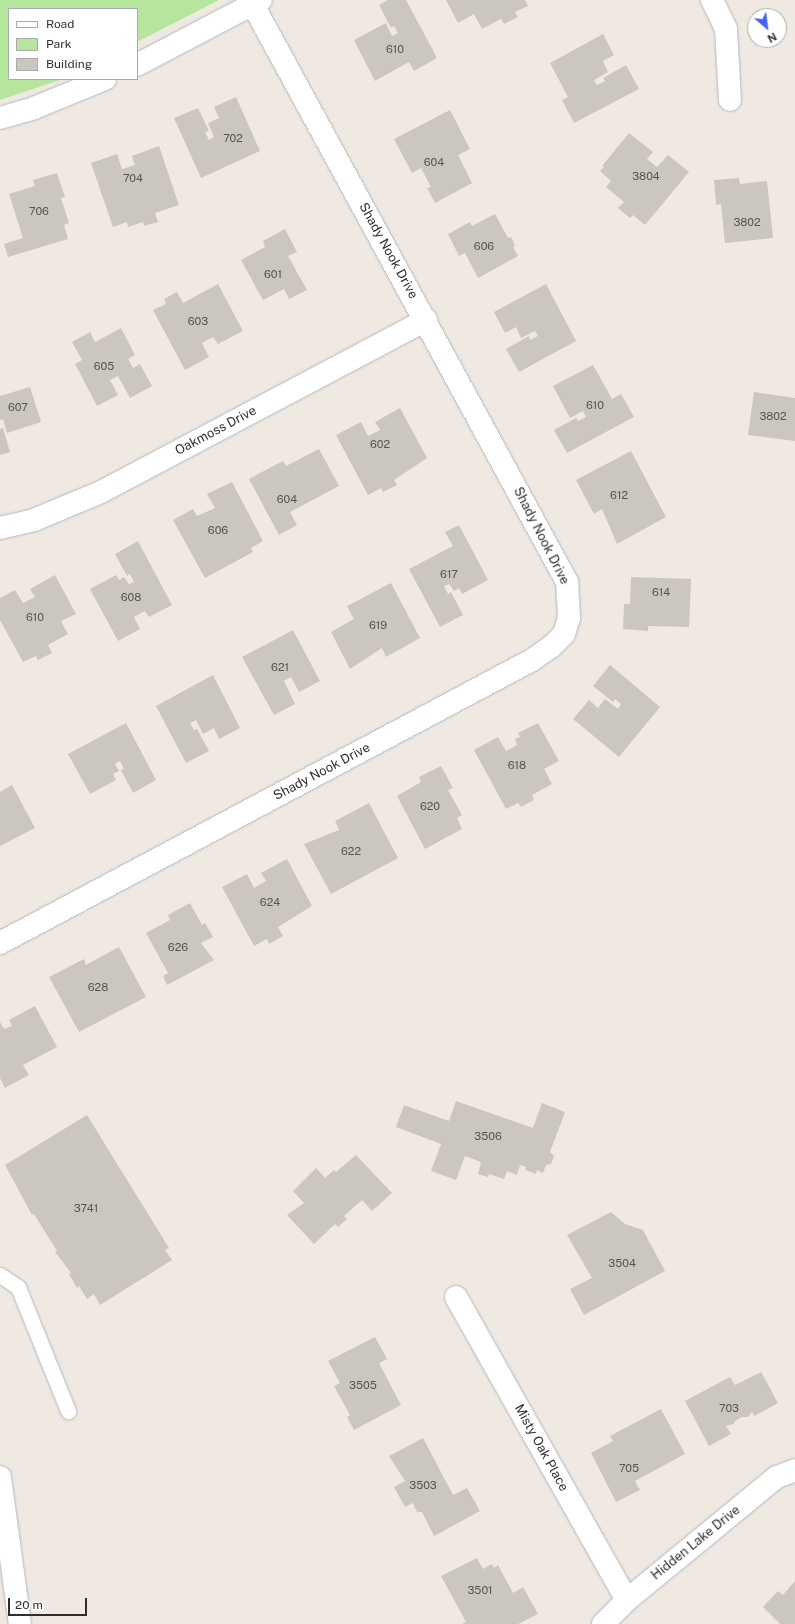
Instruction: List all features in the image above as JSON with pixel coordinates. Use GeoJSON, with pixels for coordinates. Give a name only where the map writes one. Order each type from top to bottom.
{"type":"FeatureCollection","features":[{"type":"Feature","properties":{"kind":"street"},"geometry":{"type":"LineString","coordinates":[[712,0],[726,29],[730,100]]}},
{"type":"Feature","properties":{"kind":"street"},"geometry":{"type":"LineString","coordinates":[[138,63],[257,2]]}},
{"type":"Feature","properties":{"kind":"street","name":"Shady Nook Drive"},"geometry":{"type":"LineString","coordinates":[[0,943],[532,660],[552,646],[564,634],[568,618],[567,582],[257,2]]}},
{"type":"Feature","properties":{"kind":"street"},"geometry":{"type":"LineString","coordinates":[[0,118],[34,108],[103,80]]}},
{"type":"Feature","properties":{"kind":"street","name":"Oakmoss Drive"},"geometry":{"type":"LineString","coordinates":[[0,528],[34,520],[101,492],[426,320]]}},
{"type":"Feature","properties":{"kind":"street","name":"Misty Oak Place"},"geometry":{"type":"LineString","coordinates":[[456,1297],[627,1600]]}},
{"type":"Feature","properties":{"kind":"street","name":"Hidden Lake Drive"},"geometry":{"type":"LineString","coordinates":[[603,1624],[627,1600],[777,1477],[795,1470]]}},
{"type":"Feature","properties":{"kind":"street"},"geometry":{"type":"LineString","coordinates":[[0,1477],[20,1624]]}},
{"type":"Feature","properties":{"kind":"lane"},"geometry":{"type":"LineString","coordinates":[[0,1275],[18,1287],[68,1411]]}},
{"type":"Feature","properties":{"kind":"green space"},"geometry":{"type":"Polygon","coordinates":[[[0,0],[219,0],[138,41],[138,8],[8,8],[8,80],[60,80],[0,100],[0,0]]]}},
{"type":"Feature","properties":{"kind":"building"},"geometry":{"type":"Polygon","coordinates":[[[388,0],[406,0],[437,58],[414,71],[409,62],[375,81],[354,40],[386,23],[392,36],[398,33],[394,26],[391,28],[379,5],[388,0]]]}},
{"type":"Feature","properties":{"kind":"building"},"geometry":{"type":"Polygon","coordinates":[[[446,0],[525,0],[528,6],[515,12],[518,17],[504,24],[501,19],[482,29],[474,14],[458,23],[446,0]]]}},
{"type":"Feature","properties":{"kind":"building"},"geometry":{"type":"Polygon","coordinates":[[[603,34],[614,55],[603,61],[608,72],[594,80],[597,85],[605,81],[603,78],[626,65],[639,89],[574,123],[562,100],[568,97],[550,63],[603,34]]]}},
{"type":"Feature","properties":{"kind":"building"},"geometry":{"type":"Polygon","coordinates":[[[236,97],[260,151],[201,178],[174,118],[198,108],[209,131],[205,132],[209,140],[214,137],[208,123],[219,118],[214,107],[236,97]]]}},
{"type":"Feature","properties":{"kind":"building"},"geometry":{"type":"Polygon","coordinates":[[[450,110],[470,149],[458,155],[472,183],[435,203],[427,188],[431,187],[421,168],[412,173],[394,139],[450,110]]]}},
{"type":"Feature","properties":{"kind":"building"},"geometry":{"type":"Polygon","coordinates":[[[629,133],[653,152],[647,159],[657,167],[668,155],[689,172],[645,225],[633,215],[630,218],[618,208],[624,202],[606,187],[611,181],[600,171],[604,167],[602,166],[629,133]]]}},
{"type":"Feature","properties":{"kind":"building"},"geometry":{"type":"Polygon","coordinates":[[[159,146],[179,205],[155,213],[158,222],[144,226],[143,222],[128,227],[127,222],[113,227],[91,163],[117,154],[122,169],[135,165],[132,156],[159,146]]]}},
{"type":"Feature","properties":{"kind":"building"},"geometry":{"type":"Polygon","coordinates":[[[57,173],[65,197],[61,198],[69,223],[64,225],[68,239],[8,257],[4,244],[23,238],[9,194],[35,186],[33,180],[57,173]]]}},
{"type":"Feature","properties":{"kind":"building"},"geometry":{"type":"Polygon","coordinates":[[[739,178],[740,184],[767,181],[773,238],[725,243],[721,204],[716,205],[714,180],[739,178]]]}},
{"type":"Feature","properties":{"kind":"building"},"geometry":{"type":"Polygon","coordinates":[[[495,214],[508,238],[511,237],[515,246],[513,247],[518,256],[478,278],[465,253],[459,256],[448,234],[470,222],[472,226],[495,214]]]}},
{"type":"Feature","properties":{"kind":"building"},"geometry":{"type":"Polygon","coordinates":[[[285,229],[297,252],[288,256],[307,290],[289,299],[284,289],[263,300],[241,260],[265,247],[263,241],[285,229]]]}},
{"type":"Feature","properties":{"kind":"building"},"geometry":{"type":"Polygon","coordinates":[[[218,284],[243,331],[218,344],[213,337],[202,343],[209,357],[185,370],[153,310],[166,304],[164,299],[177,292],[183,303],[218,284]]]}},
{"type":"Feature","properties":{"kind":"building"},"geometry":{"type":"Polygon","coordinates":[[[546,284],[576,341],[519,372],[506,349],[529,336],[530,340],[538,336],[535,331],[521,338],[516,327],[505,333],[494,312],[546,284]]]}},
{"type":"Feature","properties":{"kind":"building"},"geometry":{"type":"Polygon","coordinates":[[[121,328],[135,355],[128,359],[133,368],[140,364],[152,386],[130,398],[118,376],[110,380],[118,395],[97,406],[75,364],[82,360],[72,342],[90,332],[95,342],[121,328]]]}},
{"type":"Feature","properties":{"kind":"building"},"geometry":{"type":"Polygon","coordinates":[[[593,365],[612,399],[621,394],[634,417],[567,453],[554,430],[576,418],[578,421],[586,417],[583,411],[570,418],[553,386],[593,365]]]}},
{"type":"Feature","properties":{"kind":"building"},"geometry":{"type":"Polygon","coordinates":[[[30,387],[41,422],[7,433],[3,419],[0,420],[0,396],[30,387]]]}},
{"type":"Feature","properties":{"kind":"building"},"geometry":{"type":"Polygon","coordinates":[[[754,392],[795,398],[795,441],[748,435],[754,392]]]}},
{"type":"Feature","properties":{"kind":"building"},"geometry":{"type":"Polygon","coordinates":[[[400,408],[427,458],[394,480],[397,485],[383,492],[381,488],[368,495],[336,435],[361,422],[368,436],[380,430],[375,422],[400,408]]]}},
{"type":"Feature","properties":{"kind":"building"},"geometry":{"type":"Polygon","coordinates":[[[3,428],[10,452],[0,455],[0,429],[3,428]]]}},
{"type":"Feature","properties":{"kind":"building"},"geometry":{"type":"Polygon","coordinates":[[[319,449],[339,486],[290,512],[297,525],[279,535],[249,479],[283,461],[286,466],[319,449]]]}},
{"type":"Feature","properties":{"kind":"building"},"geometry":{"type":"Polygon","coordinates":[[[631,451],[666,517],[617,544],[602,509],[594,514],[576,480],[631,451]]]}},
{"type":"Feature","properties":{"kind":"building"},"geometry":{"type":"Polygon","coordinates":[[[232,482],[263,541],[251,548],[253,552],[205,578],[173,520],[193,509],[197,516],[215,508],[207,494],[232,482]]]}},
{"type":"Feature","properties":{"kind":"building"},"geometry":{"type":"Polygon","coordinates":[[[459,525],[488,580],[462,594],[459,588],[454,591],[449,584],[444,586],[448,594],[451,592],[463,615],[440,627],[409,569],[453,546],[445,532],[459,525]]]}},
{"type":"Feature","properties":{"kind":"building"},"geometry":{"type":"Polygon","coordinates":[[[138,541],[172,605],[149,617],[145,611],[134,617],[140,629],[118,641],[90,589],[116,575],[119,580],[124,577],[129,584],[134,582],[130,574],[127,576],[115,554],[138,541]]]}},
{"type":"Feature","properties":{"kind":"building"},"geometry":{"type":"Polygon","coordinates":[[[55,575],[76,614],[61,621],[68,634],[48,645],[52,653],[38,660],[36,656],[23,662],[0,620],[0,598],[15,590],[23,603],[35,597],[30,589],[55,575]]]}},
{"type":"Feature","properties":{"kind":"building"},"geometry":{"type":"Polygon","coordinates":[[[631,577],[691,579],[689,627],[648,626],[648,631],[623,629],[624,604],[630,604],[631,577]]]}},
{"type":"Feature","properties":{"kind":"building"},"geometry":{"type":"Polygon","coordinates":[[[391,583],[420,638],[386,657],[382,648],[350,669],[331,632],[354,619],[347,606],[391,583]]]}},
{"type":"Feature","properties":{"kind":"building"},"geometry":{"type":"Polygon","coordinates":[[[293,630],[320,681],[299,692],[291,677],[284,681],[295,704],[274,715],[242,657],[293,630]]]}},
{"type":"Feature","properties":{"kind":"building"},"geometry":{"type":"Polygon","coordinates":[[[610,665],[660,707],[619,757],[573,719],[589,700],[598,708],[605,699],[618,709],[621,704],[615,699],[613,702],[593,686],[610,665]]]}},
{"type":"Feature","properties":{"kind":"building"},"geometry":{"type":"Polygon","coordinates":[[[213,675],[240,728],[219,739],[214,728],[203,734],[196,720],[190,723],[194,730],[197,729],[209,751],[186,763],[156,706],[213,675]]]}},
{"type":"Feature","properties":{"kind":"building"},"geometry":{"type":"Polygon","coordinates":[[[126,723],[156,780],[133,793],[121,770],[124,769],[120,761],[115,764],[119,771],[113,774],[116,780],[90,794],[68,754],[126,723]]]}},
{"type":"Feature","properties":{"kind":"building"},"geometry":{"type":"Polygon","coordinates":[[[538,723],[559,761],[544,769],[552,784],[532,795],[534,800],[521,807],[518,803],[506,809],[474,750],[498,737],[506,751],[517,745],[515,739],[520,737],[518,733],[538,723]]]}},
{"type":"Feature","properties":{"kind":"building"},"geometry":{"type":"Polygon","coordinates":[[[441,766],[453,788],[448,790],[462,815],[457,818],[462,829],[425,849],[397,796],[421,782],[419,777],[441,766]]]}},
{"type":"Feature","properties":{"kind":"building"},"geometry":{"type":"Polygon","coordinates":[[[12,785],[35,828],[0,846],[0,792],[12,785]]]}},
{"type":"Feature","properties":{"kind":"building"},"geometry":{"type":"Polygon","coordinates":[[[369,803],[398,858],[331,894],[304,844],[339,830],[335,821],[369,803]]]}},
{"type":"Feature","properties":{"kind":"building"},"geometry":{"type":"Polygon","coordinates":[[[287,859],[312,906],[278,927],[283,936],[269,944],[267,939],[254,946],[222,887],[247,874],[254,888],[266,881],[261,873],[287,859]]]}},
{"type":"Feature","properties":{"kind":"building"},"geometry":{"type":"Polygon","coordinates":[[[190,903],[202,925],[205,923],[213,937],[201,943],[214,960],[167,985],[163,976],[168,973],[146,933],[170,920],[168,915],[190,903]]]}},
{"type":"Feature","properties":{"kind":"building"},"geometry":{"type":"Polygon","coordinates":[[[119,947],[146,997],[79,1032],[49,977],[84,959],[86,965],[119,947]]]}},
{"type":"Feature","properties":{"kind":"building"},"geometry":{"type":"Polygon","coordinates":[[[35,1006],[57,1047],[23,1065],[29,1075],[5,1088],[0,1078],[0,1022],[4,1029],[12,1026],[9,1020],[35,1006]]]}},
{"type":"Feature","properties":{"kind":"building"},"geometry":{"type":"Polygon","coordinates":[[[456,1101],[533,1128],[542,1103],[565,1112],[550,1152],[554,1156],[551,1164],[546,1165],[543,1173],[537,1170],[536,1174],[525,1170],[526,1167],[520,1165],[517,1175],[507,1171],[504,1179],[489,1174],[488,1177],[478,1174],[481,1162],[465,1156],[456,1180],[431,1171],[441,1144],[396,1127],[404,1105],[449,1121],[456,1101]]]}},
{"type":"Feature","properties":{"kind":"building"},"geometry":{"type":"Polygon","coordinates":[[[87,1115],[169,1248],[165,1250],[172,1260],[100,1305],[94,1294],[87,1299],[79,1286],[77,1288],[69,1274],[71,1273],[55,1252],[57,1251],[34,1214],[32,1215],[5,1165],[87,1115]]]}},
{"type":"Feature","properties":{"kind":"building"},"geometry":{"type":"Polygon","coordinates":[[[356,1155],[392,1193],[372,1211],[362,1200],[344,1216],[347,1219],[338,1227],[335,1224],[314,1244],[287,1215],[304,1203],[293,1191],[316,1168],[325,1178],[334,1170],[336,1172],[356,1155]]]}},
{"type":"Feature","properties":{"kind":"building"},"geometry":{"type":"Polygon","coordinates":[[[611,1212],[625,1224],[643,1230],[665,1271],[584,1315],[570,1289],[592,1278],[567,1235],[611,1212]]]}},
{"type":"Feature","properties":{"kind":"building"},"geometry":{"type":"Polygon","coordinates":[[[375,1337],[387,1359],[379,1363],[401,1405],[354,1430],[347,1417],[350,1415],[334,1386],[340,1383],[328,1361],[375,1337]]]}},
{"type":"Feature","properties":{"kind":"building"},"geometry":{"type":"Polygon","coordinates":[[[761,1372],[778,1403],[754,1416],[752,1412],[748,1417],[742,1417],[735,1421],[734,1424],[726,1426],[731,1434],[709,1446],[685,1401],[730,1377],[735,1385],[761,1372]]]}},
{"type":"Feature","properties":{"kind":"building"},"geometry":{"type":"Polygon","coordinates":[[[661,1409],[685,1454],[635,1481],[640,1490],[616,1502],[591,1453],[613,1441],[610,1436],[661,1409]]]}},
{"type":"Feature","properties":{"kind":"building"},"geometry":{"type":"Polygon","coordinates":[[[423,1438],[453,1495],[467,1488],[480,1511],[434,1536],[422,1512],[417,1512],[413,1503],[405,1507],[394,1487],[405,1481],[389,1456],[423,1438]]]}},
{"type":"Feature","properties":{"kind":"building"},"geometry":{"type":"Polygon","coordinates":[[[477,1558],[483,1569],[492,1564],[494,1568],[498,1565],[513,1593],[523,1587],[538,1614],[518,1624],[462,1624],[466,1622],[441,1576],[477,1558]]]}},
{"type":"Feature","properties":{"kind":"building"},"geometry":{"type":"Polygon","coordinates":[[[795,1581],[795,1624],[780,1624],[763,1607],[778,1591],[783,1595],[795,1581]]]}}]}
